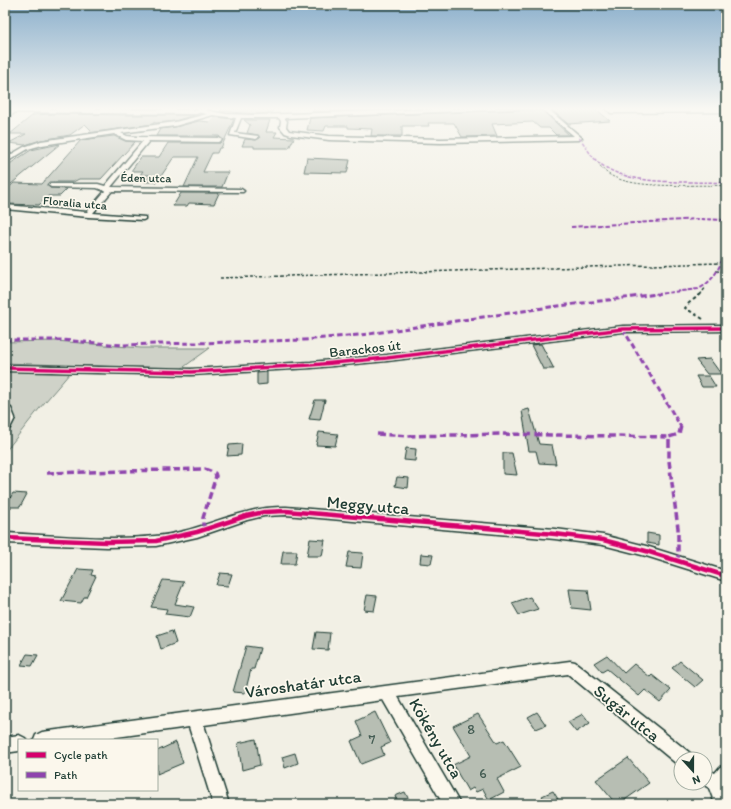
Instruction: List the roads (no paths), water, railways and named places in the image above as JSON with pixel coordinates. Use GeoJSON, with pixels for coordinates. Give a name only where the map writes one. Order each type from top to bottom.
{"type":"FeatureCollection","features":[{"type":"Feature","properties":{"kind":"street"},"geometry":{"type":"LineString","coordinates":[[5,161],[26,148],[33,146]]}},
{"type":"Feature","properties":{"kind":"street"},"geometry":{"type":"LineString","coordinates":[[88,215],[109,190],[106,189],[142,146]]}},
{"type":"Feature","properties":{"kind":"street","name":"Éden utca"},"geometry":{"type":"LineString","coordinates":[[51,185],[98,186],[106,189],[242,191]]}},
{"type":"Feature","properties":{"kind":"street","name":"Floralia utca"},"geometry":{"type":"LineString","coordinates":[[5,207],[88,215],[143,218]]}},
{"type":"Feature","properties":{"kind":"street","name":"Barackos út"},"geometry":{"type":"LineString","coordinates":[[5,368],[199,372],[311,365],[372,359],[610,330],[726,328]]}},
{"type":"Feature","properties":{"kind":"street"},"geometry":{"type":"LineString","coordinates":[[5,408],[10,415],[10,420],[5,428]]}},
{"type":"Feature","properties":{"kind":"street","name":"Meggy utca"},"geometry":{"type":"LineString","coordinates":[[5,538],[107,542],[156,541],[196,532],[252,514],[286,511],[555,534],[603,540],[646,550],[726,576]]}},
{"type":"Feature","properties":{"kind":"street","name":"Városhatár utca"},"geometry":{"type":"LineString","coordinates":[[49,739],[570,667]]}},
{"type":"Feature","properties":{"kind":"street","name":"Sugár utca"},"geometry":{"type":"LineString","coordinates":[[570,667],[674,751]]}},
{"type":"Feature","properties":{"kind":"street","name":"Kökény utca"},"geometry":{"type":"LineString","coordinates":[[387,692],[452,804]]}},
{"type":"Feature","properties":{"kind":"street"},"geometry":{"type":"LineString","coordinates":[[194,718],[221,804]]}},
{"type":"Feature","properties":{"kind":"street"},"geometry":{"type":"LineString","coordinates":[[5,745],[18,743]]}},
{"type":"Feature","properties":{"kind":"street"},"geometry":{"type":"LineString","coordinates":[[718,781],[723,804]]}}]}
